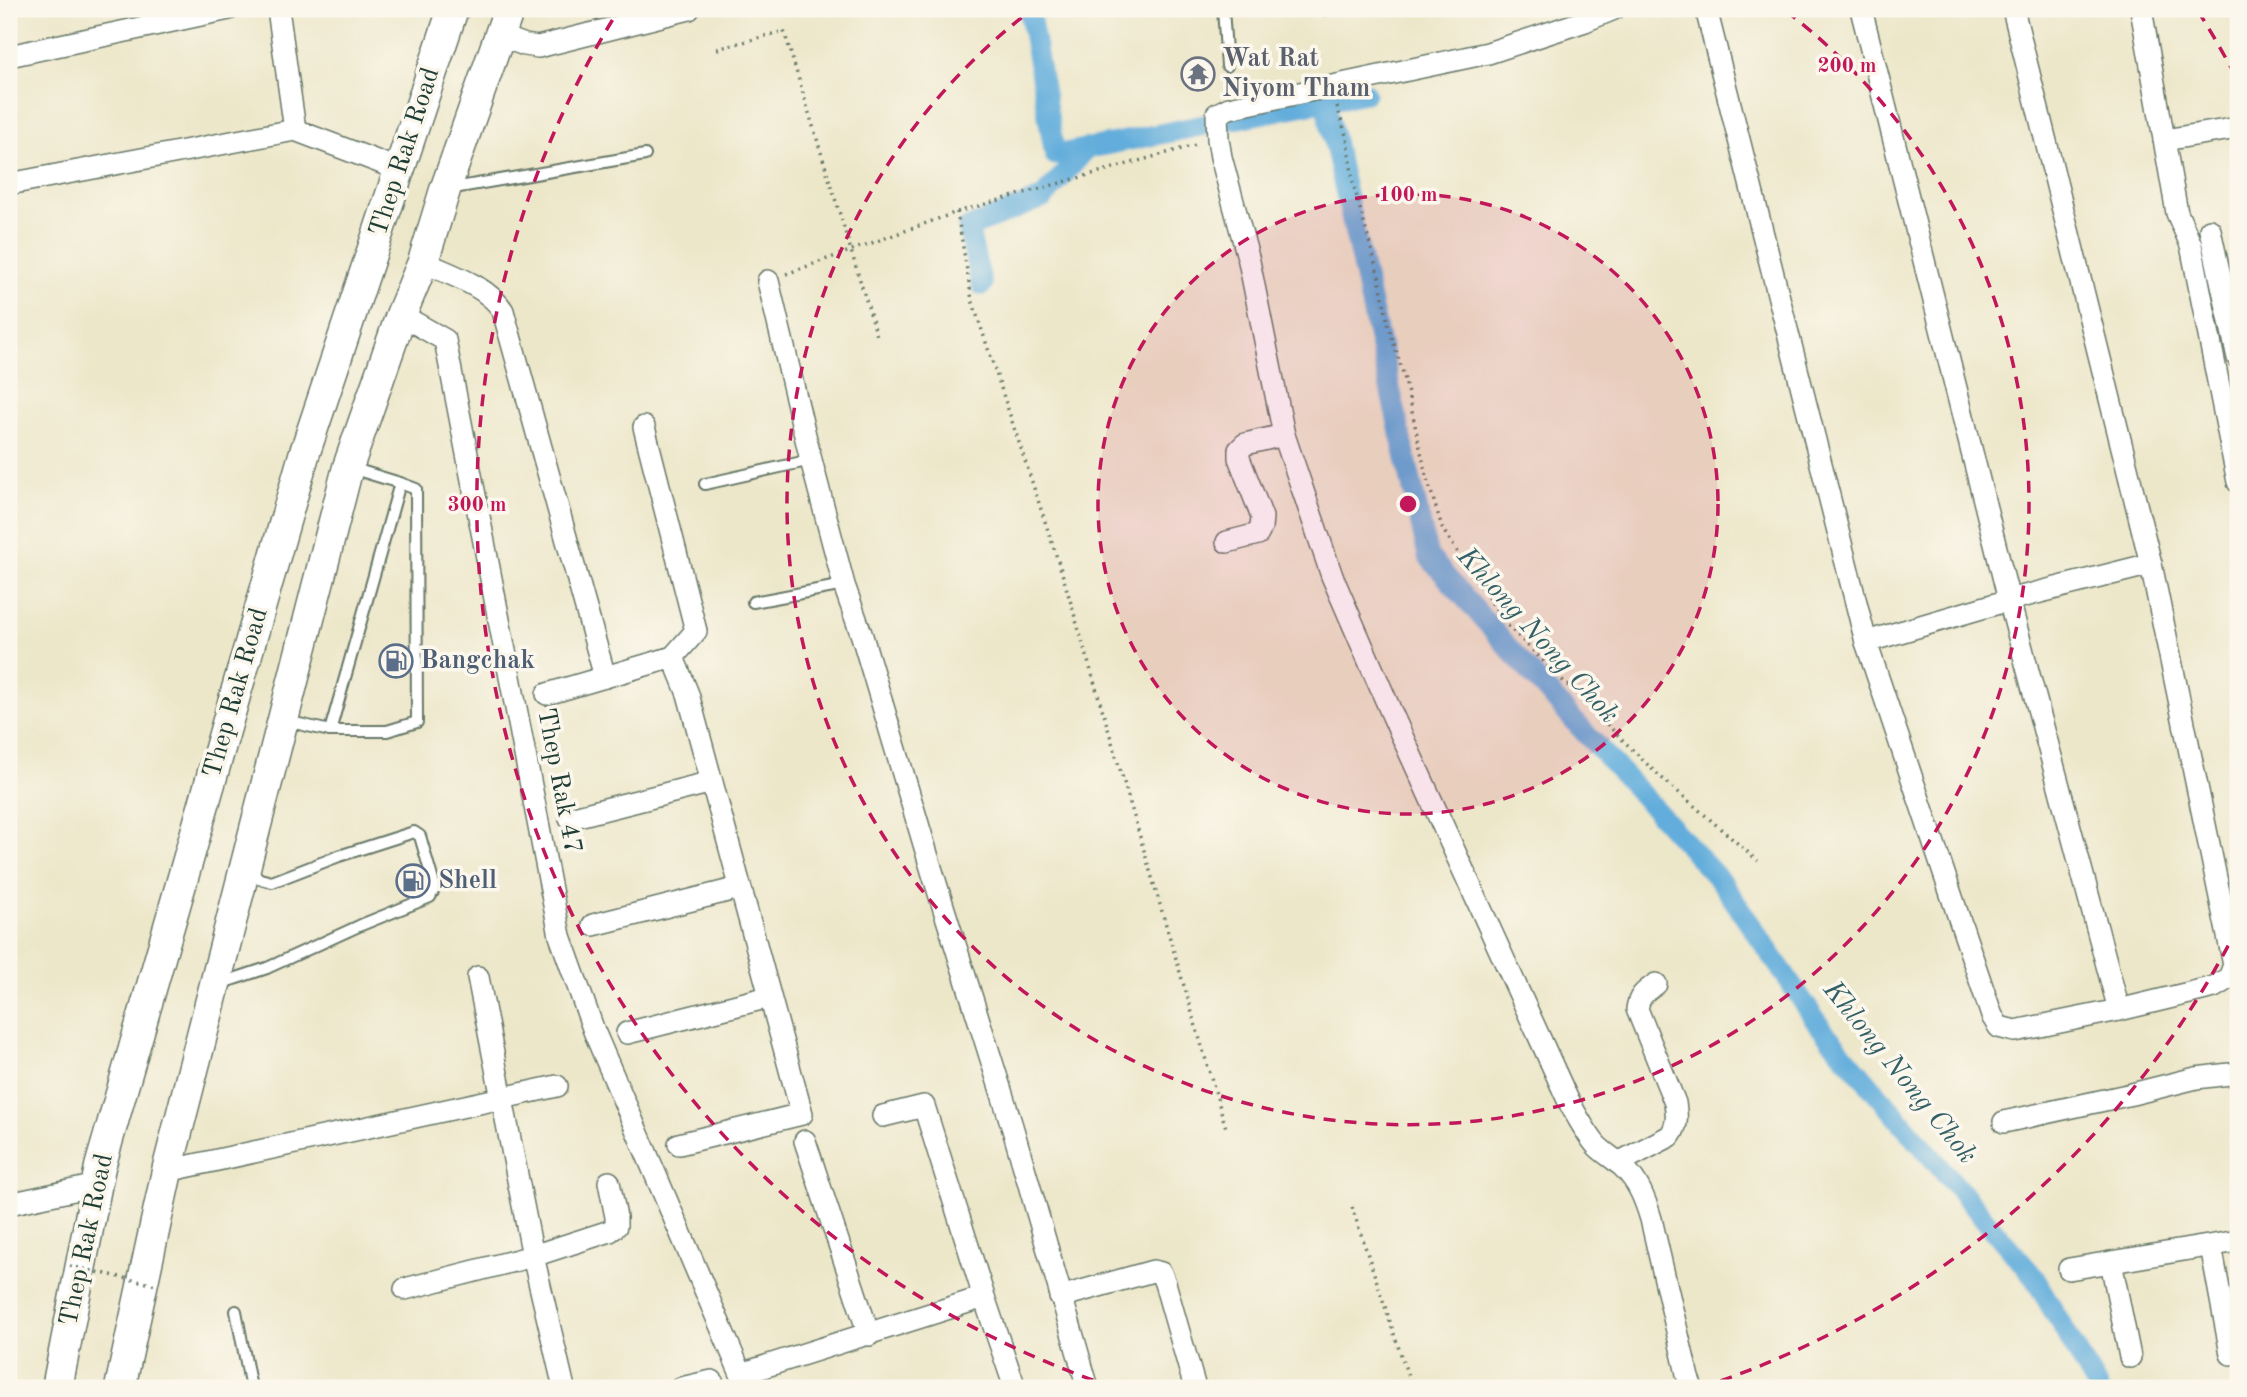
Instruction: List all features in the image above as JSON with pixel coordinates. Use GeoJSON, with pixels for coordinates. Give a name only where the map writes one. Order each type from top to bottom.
{"type":"FeatureCollection","features":[{"type":"Feature","properties":{"kind":"main road","name":"Thep Rak Road"},"geometry":{"type":"LineString","coordinates":[[57,1388],[100,1167],[304,454],[453,9]]}},
{"type":"Feature","properties":{"kind":"main road","name":"Thep Rak Road"},"geometry":{"type":"LineString","coordinates":[[120,1388],[167,1171],[348,467],[401,315],[423,262],[504,22]]}},
{"type":"Feature","properties":{"kind":"street"},"geometry":{"type":"LineString","coordinates":[[9,56],[229,9]]}},
{"type":"Feature","properties":{"kind":"street"},"geometry":{"type":"LineString","coordinates":[[278,9],[295,130]]}},
{"type":"Feature","properties":{"kind":"street"},"geometry":{"type":"LineString","coordinates":[[504,22],[538,47],[689,9]]}},
{"type":"Feature","properties":{"kind":"street"},"geometry":{"type":"LineString","coordinates":[[1615,9],[1488,54],[1332,88],[1245,103],[1217,114],[1219,148],[1249,261],[1284,435],[1332,576],[1568,1100],[1586,1132],[1639,1186],[1651,1219],[1692,1388]]}},
{"type":"Feature","properties":{"kind":"street"},"geometry":{"type":"LineString","coordinates":[[1706,9],[1866,642],[1992,1016],[1999,1027],[2015,1031],[2214,987],[2229,978],[2234,965],[2151,564],[2013,9]]}},
{"type":"Feature","properties":{"kind":"street"},"geometry":{"type":"LineString","coordinates":[[1861,9],[2009,600],[2119,1010]]}},
{"type":"Feature","properties":{"kind":"street"},"geometry":{"type":"LineString","coordinates":[[2141,9],[2176,213],[2191,245],[2238,482]]}},
{"type":"Feature","properties":{"kind":"street"},"geometry":{"type":"LineString","coordinates":[[2164,140],[2238,128]]}},
{"type":"Feature","properties":{"kind":"street"},"geometry":{"type":"LineString","coordinates":[[9,184],[295,130],[400,170]]}},
{"type":"Feature","properties":{"kind":"street"},"geometry":{"type":"LineString","coordinates":[[2210,230],[2238,358]]}},
{"type":"Feature","properties":{"kind":"street"},"geometry":{"type":"LineString","coordinates":[[423,262],[467,282],[496,302],[503,311],[606,677]]}},
{"type":"Feature","properties":{"kind":"street"},"geometry":{"type":"LineString","coordinates":[[768,281],[844,585],[1012,1126],[1088,1388]]}},
{"type":"Feature","properties":{"kind":"street","name":"Thep Rak 47"},"geometry":{"type":"LineString","coordinates":[[401,315],[445,340],[560,936],[594,1031],[741,1374],[869,1335]]}},
{"type":"Feature","properties":{"kind":"street"},"geometry":{"type":"LineString","coordinates":[[547,694],[673,657],[696,631],[644,427]]}},
{"type":"Feature","properties":{"kind":"street"},"geometry":{"type":"LineString","coordinates":[[1227,542],[1258,534],[1261,528],[1262,517],[1239,458],[1239,450],[1245,444],[1284,435]]}},
{"type":"Feature","properties":{"kind":"street"},"geometry":{"type":"LineString","coordinates":[[1866,642],[2009,600],[2151,564]]}},
{"type":"Feature","properties":{"kind":"street"},"geometry":{"type":"LineString","coordinates":[[673,657],[688,694],[802,1114],[678,1144]]}},
{"type":"Feature","properties":{"kind":"street"},"geometry":{"type":"LineString","coordinates":[[570,818],[712,782]]}},
{"type":"Feature","properties":{"kind":"street"},"geometry":{"type":"LineString","coordinates":[[593,925],[739,888]]}},
{"type":"Feature","properties":{"kind":"street"},"geometry":{"type":"LineString","coordinates":[[478,977],[533,1256],[564,1388]]}},
{"type":"Feature","properties":{"kind":"street"},"geometry":{"type":"LineString","coordinates":[[1618,1163],[1670,1136],[1675,1129],[1675,1103],[1637,1009],[1638,999],[1656,984]]}},
{"type":"Feature","properties":{"kind":"street"},"geometry":{"type":"LineString","coordinates":[[627,1033],[769,998]]}},
{"type":"Feature","properties":{"kind":"street"},"geometry":{"type":"LineString","coordinates":[[2004,1122],[2196,1078],[2238,1073]]}},
{"type":"Feature","properties":{"kind":"street"},"geometry":{"type":"LineString","coordinates":[[167,1171],[557,1086]]}},
{"type":"Feature","properties":{"kind":"street"},"geometry":{"type":"LineString","coordinates":[[883,1116],[924,1106],[1016,1388]]}},
{"type":"Feature","properties":{"kind":"street"},"geometry":{"type":"LineString","coordinates":[[805,1141],[869,1335],[985,1297]]}},
{"type":"Feature","properties":{"kind":"street"},"geometry":{"type":"LineString","coordinates":[[405,1289],[533,1256],[610,1231],[616,1226],[616,1217],[609,1182]]}},
{"type":"Feature","properties":{"kind":"street"},"geometry":{"type":"LineString","coordinates":[[9,1204],[97,1185]]}},
{"type":"Feature","properties":{"kind":"street"},"geometry":{"type":"LineString","coordinates":[[2069,1269],[2238,1241]]}},
{"type":"Feature","properties":{"kind":"street"},"geometry":{"type":"LineString","coordinates":[[2211,1246],[2231,1354]]}},
{"type":"Feature","properties":{"kind":"street"},"geometry":{"type":"LineString","coordinates":[[2112,1262],[2130,1357]]}},
{"type":"Feature","properties":{"kind":"street"},"geometry":{"type":"LineString","coordinates":[[1060,1297],[1153,1271],[1161,1273],[1195,1388]]}},
{"type":"Feature","properties":{"kind":"street"},"geometry":{"type":"LineString","coordinates":[[681,1388],[712,1381]]}},
{"type":"Feature","properties":{"kind":"lane"},"geometry":{"type":"LineString","coordinates":[[1223,9],[1227,66]]}},
{"type":"Feature","properties":{"kind":"lane"},"geometry":{"type":"LineString","coordinates":[[446,190],[645,155]]}},
{"type":"Feature","properties":{"kind":"lane"},"geometry":{"type":"LineString","coordinates":[[705,484],[811,460]]}},
{"type":"Feature","properties":{"kind":"lane"},"geometry":{"type":"LineString","coordinates":[[283,720],[330,731],[387,732],[417,722],[415,489],[348,467]]}},
{"type":"Feature","properties":{"kind":"lane"},"geometry":{"type":"LineString","coordinates":[[330,731],[400,483]]}},
{"type":"Feature","properties":{"kind":"lane"},"geometry":{"type":"LineString","coordinates":[[753,602],[844,585]]}},
{"type":"Feature","properties":{"kind":"lane"},"geometry":{"type":"LineString","coordinates":[[215,985],[267,968],[430,897],[435,888],[420,836],[414,832],[272,881],[260,878],[245,867]]}},
{"type":"Feature","properties":{"kind":"lane"},"geometry":{"type":"LineString","coordinates":[[236,1311],[251,1388]]}},
{"type":"Feature","properties":{"kind":"path"},"geometry":{"type":"LineString","coordinates":[[717,49],[784,31],[877,336]]}},
{"type":"Feature","properties":{"kind":"path"},"geometry":{"type":"LineString","coordinates":[[1332,88],[1389,328],[1404,376],[1427,479],[1443,530],[1506,624],[1655,772],[1758,861]]}},
{"type":"Feature","properties":{"kind":"path"},"geometry":{"type":"LineString","coordinates":[[768,281],[980,205],[1129,164],[1219,148]]}},
{"type":"Feature","properties":{"kind":"path"},"geometry":{"type":"LineString","coordinates":[[957,212],[972,300],[1062,573],[1226,1128]]}},
{"type":"Feature","properties":{"kind":"path"},"geometry":{"type":"LineString","coordinates":[[1352,1207],[1412,1388]]}},
{"type":"Feature","properties":{"kind":"path"},"geometry":{"type":"LineString","coordinates":[[70,1266],[156,1285]]}},
{"type":"Feature","properties":{"kind":"waterway","name":"Khlong Nong Chok"},"geometry":{"type":"LineString","coordinates":[[1029,9],[1055,155],[1325,101],[1428,556],[1723,884],[1821,1028],[2034,1277],[2098,1388]]}},
{"type":"Feature","properties":{"kind":"waterway"},"geometry":{"type":"LineString","coordinates":[[1325,101],[1365,93]]}},
{"type":"Feature","properties":{"kind":"waterway"},"geometry":{"type":"LineString","coordinates":[[982,285],[968,228],[1043,198],[1087,148]]}},
{"type":"Feature","properties":{"kind":"place","name":"Wat Rat Niyom Tham"},"geometry":{"type":"Point","coordinates":[1198,74]}},
{"type":"Feature","properties":{"kind":"place","name":"Bangchak"},"geometry":{"type":"Point","coordinates":[396,661]}},
{"type":"Feature","properties":{"kind":"place","name":"Shell"},"geometry":{"type":"Point","coordinates":[413,881]}}]}
